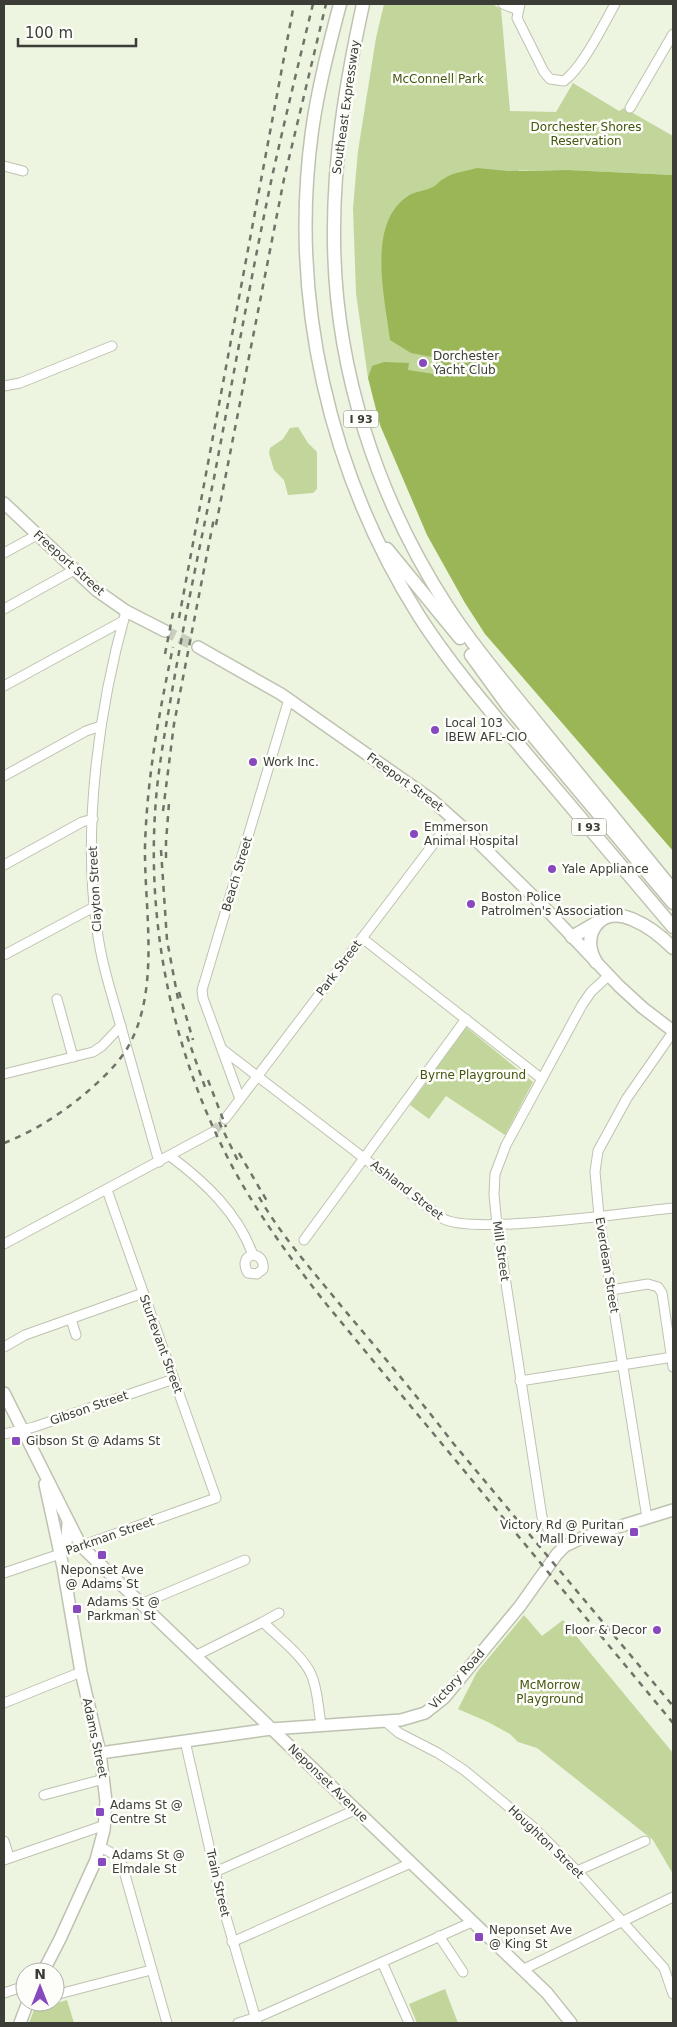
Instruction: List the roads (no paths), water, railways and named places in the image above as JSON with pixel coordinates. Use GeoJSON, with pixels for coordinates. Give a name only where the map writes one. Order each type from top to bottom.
{"type":"FeatureCollection","features":[{"type":"Feature","properties":{"kind":"highway","name":"Southeast Expressway"},"geometry":{"type":"LineString","coordinates":[[340,4],[312,131],[307,186],[307,271],[315,341],[329,409],[346,464],[372,530],[410,600],[452,663],[504,728],[673,927]]}},
{"type":"Feature","properties":{"kind":"highway","name":"Southeast Expressway"},"geometry":{"type":"LineString","coordinates":[[363,4],[349,77],[337,160],[334,242],[338,296],[346,352],[365,432],[391,504],[419,559],[450,611],[484,658],[673,890]]}},
{"type":"Feature","properties":{"kind":"highway","name":"I 93"},"geometry":{"type":"LineString","coordinates":[[372,530],[458,636],[508,706],[673,903]]}},
{"type":"Feature","properties":{"kind":"highway","name":"I 93"},"geometry":{"type":"LineString","coordinates":[[419,559],[458,636],[502,704],[673,913]]}},
{"type":"Feature","properties":{"kind":"highway"},"geometry":{"type":"LineString","coordinates":[[572,936],[601,920],[617,916],[638,921],[657,933],[673,948]]}},
{"type":"Feature","properties":{"kind":"highway"},"geometry":{"type":"LineString","coordinates":[[596,962],[591,953],[590,942],[594,928],[601,920]]}},
{"type":"Feature","properties":{"kind":"main road","name":"Freeport Street"},"geometry":{"type":"LineString","coordinates":[[4,503],[37,536],[125,616],[165,631]]}},
{"type":"Feature","properties":{"kind":"main road","name":"Freeport Street"},"geometry":{"type":"LineString","coordinates":[[198,647],[289,699],[410,784],[453,818],[572,936],[608,976],[673,1032]]}},
{"type":"Feature","properties":{"kind":"main road","name":"Adams Street"},"geometry":{"type":"LineString","coordinates":[[4,1393],[81,1546]]}},
{"type":"Feature","properties":{"kind":"main road","name":"Adams Street"},"geometry":{"type":"LineString","coordinates":[[42,1468],[60,1554],[81,1672],[100,1753],[106,1801],[105,1825],[101,1847],[81,1894],[48,1962]]}},
{"type":"Feature","properties":{"kind":"main road","name":"Victory Road"},"geometry":{"type":"LineString","coordinates":[[100,1753],[271,1729],[321,1724],[386,1722],[416,1717],[430,1710],[438,1703],[520,1606],[555,1556],[565,1546],[582,1538],[673,1510]]}},
{"type":"Feature","properties":{"kind":"main road","name":"Adams Street"},"geometry":{"type":"LineString","coordinates":[[60,1554],[66,1539],[68,1520]]}},
{"type":"Feature","properties":{"kind":"main road","name":"Parkman Street"},"geometry":{"type":"LineString","coordinates":[[60,1554],[81,1546]]}},
{"type":"Feature","properties":{"kind":"main road","name":"Neponset Avenue"},"geometry":{"type":"LineString","coordinates":[[81,1546],[554,2001],[571,2023]]}},
{"type":"Feature","properties":{"kind":"street"},"geometry":{"type":"LineString","coordinates":[[503,4],[519,7],[517,18],[544,72],[550,78],[560,81],[564,81],[573,74],[615,4]]}},
{"type":"Feature","properties":{"kind":"street"},"geometry":{"type":"LineString","coordinates":[[630,108],[673,34]]}},
{"type":"Feature","properties":{"kind":"street"},"geometry":{"type":"LineString","coordinates":[[4,166],[23,171]]}},
{"type":"Feature","properties":{"kind":"street"},"geometry":{"type":"LineString","coordinates":[[4,386],[20,383],[112,346]]}},
{"type":"Feature","properties":{"kind":"street"},"geometry":{"type":"LineString","coordinates":[[4,553],[37,536]]}},
{"type":"Feature","properties":{"kind":"street"},"geometry":{"type":"LineString","coordinates":[[4,608],[74,570]]}},
{"type":"Feature","properties":{"kind":"street"},"geometry":{"type":"LineString","coordinates":[[4,686],[125,616]]}},
{"type":"Feature","properties":{"kind":"street","name":"Clayton Street"},"geometry":{"type":"LineString","coordinates":[[125,616],[110,675],[101,726],[93,819],[94,907],[102,957],[159,1162]]}},
{"type":"Feature","properties":{"kind":"street","name":"Beach Street"},"geometry":{"type":"LineString","coordinates":[[240,1098],[203,998],[203,986],[289,699]]}},
{"type":"Feature","properties":{"kind":"street"},"geometry":{"type":"LineString","coordinates":[[4,776],[86,731],[101,726]]}},
{"type":"Feature","properties":{"kind":"street","name":"Park Street"},"geometry":{"type":"LineString","coordinates":[[225,1119],[453,818]]}},
{"type":"Feature","properties":{"kind":"street"},"geometry":{"type":"LineString","coordinates":[[4,865],[82,822],[93,819]]}},
{"type":"Feature","properties":{"kind":"street"},"geometry":{"type":"LineString","coordinates":[[4,955],[94,907]]}},
{"type":"Feature","properties":{"kind":"street"},"geometry":{"type":"LineString","coordinates":[[362,938],[542,1079]]}},
{"type":"Feature","properties":{"kind":"street","name":"Mill Street"},"geometry":{"type":"LineString","coordinates":[[565,1546],[550,1533],[542,1520],[497,1225],[494,1190],[497,1165],[506,1145],[586,998],[608,976]]}},
{"type":"Feature","properties":{"kind":"street"},"geometry":{"type":"LineString","coordinates":[[57,999],[73,1057]]}},
{"type":"Feature","properties":{"kind":"street"},"geometry":{"type":"LineString","coordinates":[[304,1240],[466,1019]]}},
{"type":"Feature","properties":{"kind":"street"},"geometry":{"type":"LineString","coordinates":[[4,1074],[98,1049],[120,1026]]}},
{"type":"Feature","properties":{"kind":"street","name":"Everdean Street"},"geometry":{"type":"LineString","coordinates":[[647,1518],[599,1216],[595,1172],[598,1151],[626,1098],[673,1032]]}},
{"type":"Feature","properties":{"kind":"street"},"geometry":{"type":"LineString","coordinates":[[222,1049],[257,1075]]}},
{"type":"Feature","properties":{"kind":"street","name":"Ashland Street"},"geometry":{"type":"LineString","coordinates":[[257,1075],[448,1221],[458,1224],[497,1225],[673,1208]]}},
{"type":"Feature","properties":{"kind":"street"},"geometry":{"type":"LineString","coordinates":[[4,1244],[213,1132]]}},
{"type":"Feature","properties":{"kind":"street"},"geometry":{"type":"LineString","coordinates":[[170,1156],[210,1188],[246,1235],[254,1254]]}},
{"type":"Feature","properties":{"kind":"street","name":"Sturtevant Street"},"geometry":{"type":"LineString","coordinates":[[107,1190],[216,1498]]}},
{"type":"Feature","properties":{"kind":"street"},"geometry":{"type":"LineString","coordinates":[[611,1290],[648,1284],[658,1287],[662,1293],[673,1367]]}},
{"type":"Feature","properties":{"kind":"street"},"geometry":{"type":"LineString","coordinates":[[4,1347],[25,1335],[143,1293]]}},
{"type":"Feature","properties":{"kind":"street"},"geometry":{"type":"LineString","coordinates":[[71,1319],[76,1335]]}},
{"type":"Feature","properties":{"kind":"street"},"geometry":{"type":"LineString","coordinates":[[520,1381],[672,1357]]}},
{"type":"Feature","properties":{"kind":"street","name":"Gibson Street"},"geometry":{"type":"LineString","coordinates":[[4,1434],[34,1427],[174,1379]]}},
{"type":"Feature","properties":{"kind":"street","name":"Parkman Street"},"geometry":{"type":"LineString","coordinates":[[81,1546],[216,1498]]}},
{"type":"Feature","properties":{"kind":"street","name":"Parkman Street"},"geometry":{"type":"LineString","coordinates":[[4,1574],[60,1554]]}},
{"type":"Feature","properties":{"kind":"street"},"geometry":{"type":"LineString","coordinates":[[141,1604],[245,1560]]}},
{"type":"Feature","properties":{"kind":"street"},"geometry":{"type":"LineString","coordinates":[[195,1656],[278,1613]]}},
{"type":"Feature","properties":{"kind":"street"},"geometry":{"type":"LineString","coordinates":[[263,1622],[310,1670],[321,1724]]}},
{"type":"Feature","properties":{"kind":"street"},"geometry":{"type":"LineString","coordinates":[[4,1703],[81,1672]]}},
{"type":"Feature","properties":{"kind":"street","name":"Houghton Street"},"geometry":{"type":"LineString","coordinates":[[386,1722],[399,1732],[455,1764],[488,1788],[532,1826],[577,1871],[665,1970],[673,1994]]}},
{"type":"Feature","properties":{"kind":"street","name":"Train Street"},"geometry":{"type":"LineString","coordinates":[[185,1741],[232,1942],[256,2021]]}},
{"type":"Feature","properties":{"kind":"street"},"geometry":{"type":"LineString","coordinates":[[44,1795],[104,1779]]}},
{"type":"Feature","properties":{"kind":"street"},"geometry":{"type":"LineString","coordinates":[[215,1872],[355,1810]]}},
{"type":"Feature","properties":{"kind":"street"},"geometry":{"type":"LineString","coordinates":[[4,1841],[7,1859],[105,1825]]}},
{"type":"Feature","properties":{"kind":"street"},"geometry":{"type":"LineString","coordinates":[[577,1871],[645,1840]]}},
{"type":"Feature","properties":{"kind":"street"},"geometry":{"type":"LineString","coordinates":[[101,1847],[116,1856],[122,1864],[167,2023]]}},
{"type":"Feature","properties":{"kind":"street"},"geometry":{"type":"LineString","coordinates":[[232,1942],[411,1863]]}},
{"type":"Feature","properties":{"kind":"street"},"geometry":{"type":"LineString","coordinates":[[522,1970],[623,1923],[673,1897]]}},
{"type":"Feature","properties":{"kind":"street"},"geometry":{"type":"LineString","coordinates":[[238,2023],[256,2021],[472,1922]]}},
{"type":"Feature","properties":{"kind":"street"},"geometry":{"type":"LineString","coordinates":[[439,1936],[463,1972]]}},
{"type":"Feature","properties":{"kind":"street"},"geometry":{"type":"LineString","coordinates":[[382,1962],[410,2023]]}},
{"type":"Feature","properties":{"kind":"street"},"geometry":{"type":"LineString","coordinates":[[65,1992],[151,1970]]}},
{"type":"Feature","properties":{"kind":"tunnel"},"geometry":{"type":"LineString","coordinates":[[165,631],[198,647]]}},
{"type":"Feature","properties":{"kind":"tunnel"},"geometry":{"type":"LineString","coordinates":[[213,1132],[225,1119]]}},
{"type":"Feature","properties":{"kind":"railway"},"geometry":{"type":"LineString","coordinates":[[179,618],[294,4]]}},
{"type":"Feature","properties":{"kind":"railway"},"geometry":{"type":"LineString","coordinates":[[313,4],[272,177],[249,290],[214,478],[183,629],[157,788],[154,878],[164,968],[173,1012],[201,1099],[219,1140],[242,1184],[268,1226],[327,1305],[673,1723]]}},
{"type":"Feature","properties":{"kind":"railway"},"geometry":{"type":"LineString","coordinates":[[216,525],[284,179],[326,4]]}},
{"type":"Feature","properties":{"kind":"railway"},"geometry":{"type":"LineString","coordinates":[[163,811],[174,724],[214,518]]}},
{"type":"Feature","properties":{"kind":"railway"},"geometry":{"type":"LineString","coordinates":[[165,654],[174,608]]}},
{"type":"Feature","properties":{"kind":"railway"},"geometry":{"type":"LineString","coordinates":[[4,1143],[48,1121],[93,1087],[124,1053],[138,1024],[148,975],[148,922],[145,870],[148,795],[173,647]]}},
{"type":"Feature","properties":{"kind":"railway"},"geometry":{"type":"LineString","coordinates":[[166,858],[169,803]]}},
{"type":"Feature","properties":{"kind":"railway"},"geometry":{"type":"LineString","coordinates":[[161,850],[167,940],[178,999]]}},
{"type":"Feature","properties":{"kind":"railway"},"geometry":{"type":"LineString","coordinates":[[179,992],[193,1040]]}},
{"type":"Feature","properties":{"kind":"railway"},"geometry":{"type":"LineString","coordinates":[[187,1036],[206,1090]]}},
{"type":"Feature","properties":{"kind":"railway"},"geometry":{"type":"LineString","coordinates":[[208,1080],[226,1127]]}},
{"type":"Feature","properties":{"kind":"railway"},"geometry":{"type":"LineString","coordinates":[[219,1122],[239,1163]]}},
{"type":"Feature","properties":{"kind":"railway"},"geometry":{"type":"LineString","coordinates":[[239,1153],[267,1201]]}},
{"type":"Feature","properties":{"kind":"railway"},"geometry":{"type":"LineString","coordinates":[[259,1197],[309,1267],[673,1706]]}},
{"type":"Feature","properties":{"kind":"place","name":"Dorchester Yacht Club"},"geometry":{"type":"Point","coordinates":[423,363]}},
{"type":"Feature","properties":{"kind":"place","name":"Local 103 IBEW AFL-CIO"},"geometry":{"type":"Point","coordinates":[435,730]}},
{"type":"Feature","properties":{"kind":"place","name":"Work Inc."},"geometry":{"type":"Point","coordinates":[253,762]}},
{"type":"Feature","properties":{"kind":"place","name":"Emmerson Animal Hospital"},"geometry":{"type":"Point","coordinates":[414,834]}},
{"type":"Feature","properties":{"kind":"place","name":"Yale Appliance"},"geometry":{"type":"Point","coordinates":[552,869]}},
{"type":"Feature","properties":{"kind":"place","name":"Boston Police Patrolmen's Association"},"geometry":{"type":"Point","coordinates":[471,904]}},
{"type":"Feature","properties":{"kind":"place","name":"Gibson St @ Adams St"},"geometry":{"type":"Point","coordinates":[16,1441]}},
{"type":"Feature","properties":{"kind":"place","name":"Victory Rd @ Puritan Mall Driveway"},"geometry":{"type":"Point","coordinates":[634,1532]}},
{"type":"Feature","properties":{"kind":"place","name":"Neponset Ave @ Adams St"},"geometry":{"type":"Point","coordinates":[102,1555]}},
{"type":"Feature","properties":{"kind":"place","name":"Adams St @ Parkman St"},"geometry":{"type":"Point","coordinates":[77,1609]}},
{"type":"Feature","properties":{"kind":"place","name":"Floor & Decor"},"geometry":{"type":"Point","coordinates":[657,1630]}},
{"type":"Feature","properties":{"kind":"place","name":"Adams St @ Centre St"},"geometry":{"type":"Point","coordinates":[100,1812]}},
{"type":"Feature","properties":{"kind":"place","name":"Adams St @ Elmdale St"},"geometry":{"type":"Point","coordinates":[102,1862]}},
{"type":"Feature","properties":{"kind":"place","name":"Neponset Ave @ King St"},"geometry":{"type":"Point","coordinates":[479,1937]}},
{"type":"Feature","properties":{"kind":"park label","name":"McConnell Park"},"geometry":{"type":"Point","coordinates":[438,79]}},
{"type":"Feature","properties":{"kind":"park label","name":"Dorchester Shores Reservation"},"geometry":{"type":"Point","coordinates":[586,134]}},
{"type":"Feature","properties":{"kind":"park label","name":"Byrne Playground"},"geometry":{"type":"Point","coordinates":[473,1075]}},
{"type":"Feature","properties":{"kind":"park label","name":"McMorrow Playground"},"geometry":{"type":"Point","coordinates":[550,1692]}}]}
